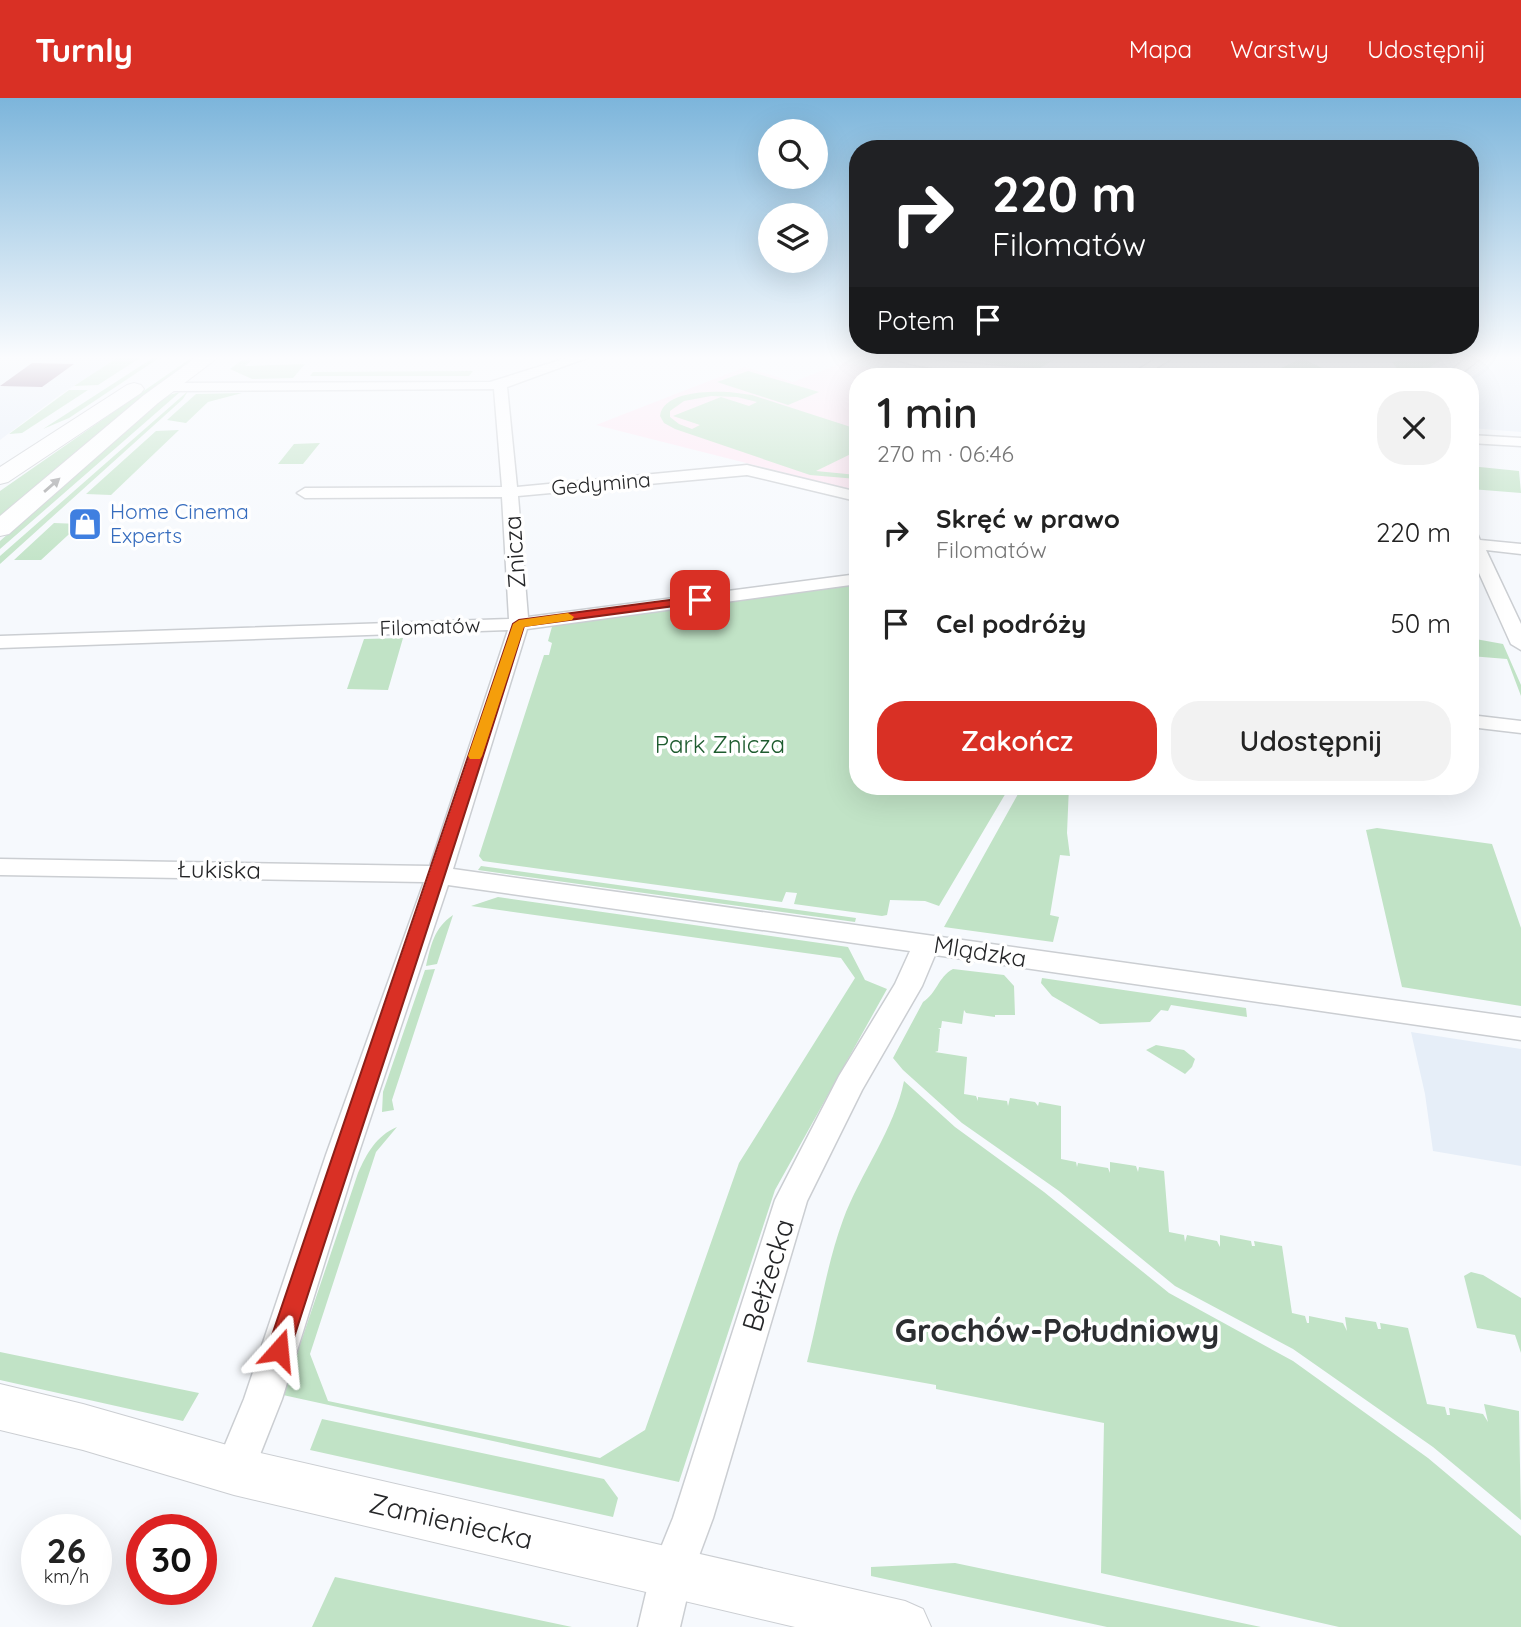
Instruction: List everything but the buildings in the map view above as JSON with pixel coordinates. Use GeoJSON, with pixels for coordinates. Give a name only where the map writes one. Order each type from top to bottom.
{"type":"FeatureCollection","features":[{"type":"Feature","properties":{"kind":"main road"},"geometry":{"type":"LineString","coordinates":[[0,477],[74,427]]}},
{"type":"Feature","properties":{"kind":"main road"},"geometry":{"type":"LineString","coordinates":[[0,530],[120,427]]}},
{"type":"Feature","properties":{"kind":"street","name":"Znicza"},"geometry":{"type":"LineString","coordinates":[[234,1471],[263,1399],[358,1107],[439,875],[519,624],[504,427]]}},
{"type":"Feature","properties":{"kind":"street"},"geometry":{"type":"LineString","coordinates":[[1479,440],[1521,442]]}},
{"type":"Feature","properties":{"kind":"street","name":"Gedymina"},"geometry":{"type":"LineString","coordinates":[[305,493],[509,492],[747,470],[849,494]]}},
{"type":"Feature","properties":{"kind":"street"},"geometry":{"type":"LineString","coordinates":[[1479,541],[1521,549]]}},
{"type":"Feature","properties":{"kind":"street"},"geometry":{"type":"LineString","coordinates":[[1479,553],[1521,643]]}},
{"type":"Feature","properties":{"kind":"street","name":"Filomatów"},"geometry":{"type":"LineString","coordinates":[[0,642],[519,624],[849,580]]}},
{"type":"Feature","properties":{"kind":"street"},"geometry":{"type":"LineString","coordinates":[[1479,722],[1521,727]]}},
{"type":"Feature","properties":{"kind":"street","name":"Łukiska"},"geometry":{"type":"LineString","coordinates":[[0,867],[409,872],[439,875]]}},
{"type":"Feature","properties":{"kind":"street","name":"Mlądzka"},"geometry":{"type":"LineString","coordinates":[[439,875],[1521,1030]]}},
{"type":"Feature","properties":{"kind":"street","name":"Bełżecka"},"geometry":{"type":"LineString","coordinates":[[659,1627],[673,1572],[693,1518],[791,1199],[850,1084],[908,986],[926,944]]}},
{"type":"Feature","properties":{"kind":"street","name":"Zamieniecka"},"geometry":{"type":"LineString","coordinates":[[0,1407],[83,1427],[234,1471],[905,1627]]}},
{"type":"Feature","properties":{"kind":"shaded area"},"geometry":{"type":"Polygon","coordinates":[[[0,427],[17,427],[0,440],[0,427]]]}},
{"type":"Feature","properties":{"kind":"shaded area"},"geometry":{"type":"Polygon","coordinates":[[[605,427],[849,427],[849,489],[605,427]]]}},
{"type":"Feature","properties":{"kind":"shaded area"},"geometry":{"type":"Polygon","coordinates":[[[1479,427],[1521,427],[1521,432],[1479,429],[1479,427]]]}},
{"type":"Feature","properties":{"kind":"shaded area"},"geometry":{"type":"Polygon","coordinates":[[[1411,1032],[1521,1049],[1521,1166],[1433,1151],[1425,1094],[1411,1032]]]}},
{"type":"Feature","properties":{"kind":"green space"},"geometry":{"type":"Polygon","coordinates":[[[18,427],[31,427],[22,433],[9,434],[18,427]]]}},
{"type":"Feature","properties":{"kind":"green space"},"geometry":{"type":"Polygon","coordinates":[[[91,427],[112,427],[0,519],[0,491],[91,427]]]}},
{"type":"Feature","properties":{"kind":"green space"},"geometry":{"type":"Polygon","coordinates":[[[129,427],[139,427],[0,549],[0,541],[129,427]]]}},
{"type":"Feature","properties":{"kind":"green space"},"geometry":{"type":"Polygon","coordinates":[[[147,427],[152,427],[0,564],[0,556],[147,427]]]}},
{"type":"Feature","properties":{"kind":"green space"},"geometry":{"type":"Polygon","coordinates":[[[672,427],[849,427],[849,455],[816,471],[849,474],[849,478],[810,475],[672,427]]]}},
{"type":"Feature","properties":{"kind":"green space"},"geometry":{"type":"Polygon","coordinates":[[[179,430],[111,495],[86,494],[156,431],[179,430]]]}},
{"type":"Feature","properties":{"kind":"green space"},"geometry":{"type":"Polygon","coordinates":[[[320,443],[303,464],[278,464],[294,444],[320,443]]]}},
{"type":"Feature","properties":{"kind":"green space"},"geometry":{"type":"Polygon","coordinates":[[[1479,467],[1519,471],[1521,493],[1479,490],[1479,467]]]}},
{"type":"Feature","properties":{"kind":"green space"},"geometry":{"type":"Polygon","coordinates":[[[54,523],[80,524],[41,560],[14,560],[54,523]]]}},
{"type":"Feature","properties":{"kind":"green space","name":"Park Znicza"},"geometry":{"type":"Polygon","coordinates":[[[849,582],[849,795],[1005,795],[939,906],[925,901],[890,900],[887,915],[882,916],[794,904],[797,893],[786,892],[782,902],[483,861],[479,856],[544,655],[549,655],[552,643],[548,641],[553,623],[849,582]]]}},
{"type":"Feature","properties":{"kind":"green space"},"geometry":{"type":"Polygon","coordinates":[[[403,638],[388,690],[347,689],[364,639],[403,638]]]}},
{"type":"Feature","properties":{"kind":"green space"},"geometry":{"type":"Polygon","coordinates":[[[1479,640],[1503,644],[1521,685],[1521,696],[1507,659],[1479,657],[1479,640]]]}},
{"type":"Feature","properties":{"kind":"green space"},"geometry":{"type":"Polygon","coordinates":[[[1017,795],[1069,795],[1067,833],[1070,856],[1060,855],[1050,915],[1059,917],[1053,942],[944,927],[1017,795]]]}},
{"type":"Feature","properties":{"kind":"green space"},"geometry":{"type":"Polygon","coordinates":[[[1377,828],[1492,844],[1521,928],[1521,1006],[1402,987],[1366,830],[1377,828]]]}},
{"type":"Feature","properties":{"kind":"green space"},"geometry":{"type":"Polygon","coordinates":[[[481,866],[856,918],[855,922],[478,870],[481,866]]]}},
{"type":"Feature","properties":{"kind":"green space"},"geometry":{"type":"Polygon","coordinates":[[[498,897],[848,947],[865,980],[887,989],[775,1190],[679,1482],[283,1395],[358,1173],[373,1146],[383,1135],[397,1127],[376,1152],[310,1354],[328,1401],[600,1458],[645,1430],[739,1163],[855,978],[841,958],[471,906],[498,897]]]}},
{"type":"Feature","properties":{"kind":"green space"},"geometry":{"type":"Polygon","coordinates":[[[453,915],[437,964],[426,966],[437,931],[453,915]]]}},
{"type":"Feature","properties":{"kind":"green space"},"geometry":{"type":"Polygon","coordinates":[[[435,969],[392,1100],[394,1110],[382,1112],[383,1092],[425,970],[435,969]]]}},
{"type":"Feature","properties":{"kind":"green space"},"geometry":{"type":"Polygon","coordinates":[[[953,969],[1004,975],[1014,986],[1015,1015],[995,1017],[966,1013],[964,1010],[962,1024],[942,1021],[941,1028],[938,1028],[938,1051],[935,1052],[967,1057],[964,1094],[976,1096],[978,1101],[978,1097],[1007,1101],[1008,1106],[1010,1098],[1035,1102],[1038,1106],[1039,1102],[1061,1106],[1061,1159],[1076,1162],[1077,1167],[1078,1163],[1108,1168],[1110,1173],[1110,1162],[1136,1166],[1138,1172],[1139,1167],[1164,1171],[1169,1232],[1184,1235],[1185,1242],[1187,1235],[1217,1241],[1220,1247],[1220,1235],[1251,1241],[1252,1246],[1255,1246],[1254,1241],[1282,1246],[1292,1313],[1305,1316],[1307,1323],[1309,1316],[1343,1323],[1347,1331],[1345,1317],[1376,1322],[1378,1329],[1381,1329],[1380,1323],[1408,1328],[1427,1404],[1445,1407],[1447,1415],[1450,1415],[1449,1408],[1483,1414],[1488,1422],[1484,1404],[1519,1411],[1521,1520],[1433,1447],[1293,1349],[1175,1286],[1059,1191],[962,1123],[903,1070],[893,1058],[923,1002],[953,969]]]}},
{"type":"Feature","properties":{"kind":"green space"},"geometry":{"type":"Polygon","coordinates":[[[1042,978],[1246,1008],[1247,1017],[1171,1005],[1168,1011],[1161,1010],[1150,1022],[1100,1024],[1052,996],[1041,983],[1042,978]]]}},
{"type":"Feature","properties":{"kind":"green space"},"geometry":{"type":"Polygon","coordinates":[[[1156,1045],[1184,1050],[1195,1059],[1192,1067],[1185,1074],[1146,1050],[1156,1045]]]}},
{"type":"Feature","properties":{"kind":"green space"},"geometry":{"type":"Polygon","coordinates":[[[904,1081],[955,1127],[1044,1192],[1169,1293],[1293,1361],[1428,1458],[1521,1536],[1521,1627],[1339,1627],[1101,1573],[1104,1423],[936,1389],[936,1385],[807,1362],[837,1237],[858,1185],[893,1116],[904,1081]]]}},
{"type":"Feature","properties":{"kind":"green space"},"geometry":{"type":"Polygon","coordinates":[[[1471,1272],[1483,1275],[1521,1298],[1521,1353],[1515,1335],[1477,1328],[1464,1276],[1471,1272]]]}},
{"type":"Feature","properties":{"kind":"green space"},"geometry":{"type":"Polygon","coordinates":[[[0,1352],[199,1393],[183,1421],[0,1380],[0,1352]]]}},
{"type":"Feature","properties":{"kind":"green space"},"geometry":{"type":"Polygon","coordinates":[[[322,1419],[604,1479],[618,1498],[613,1517],[310,1450],[322,1419]]]}},
{"type":"Feature","properties":{"kind":"green space"},"geometry":{"type":"Polygon","coordinates":[[[955,1563],[1261,1627],[1107,1627],[871,1576],[871,1567],[955,1563]]]}},
{"type":"Feature","properties":{"kind":"green space"},"geometry":{"type":"Polygon","coordinates":[[[335,1577],[572,1627],[312,1627],[335,1577]]]}},
{"type":"Feature","properties":{"kind":"slow traffic"},"geometry":{"type":"LineString","coordinates":[[475,756],[519,624],[568,617]]}},
{"type":"Feature","properties":{"kind":"place","name":"Home Cinema Experts"},"geometry":{"type":"Point","coordinates":[85,524]}},
{"type":"Feature","properties":{"kind":"district","name":"Grochów-Południowy"},"geometry":{"type":"Point","coordinates":[1057,1331]}},
{"type":"Feature","properties":{"kind":"route"},"geometry":{"type":"LineString","coordinates":[[279,1350],[358,1107],[439,875],[519,624],[700,600]]}}]}
